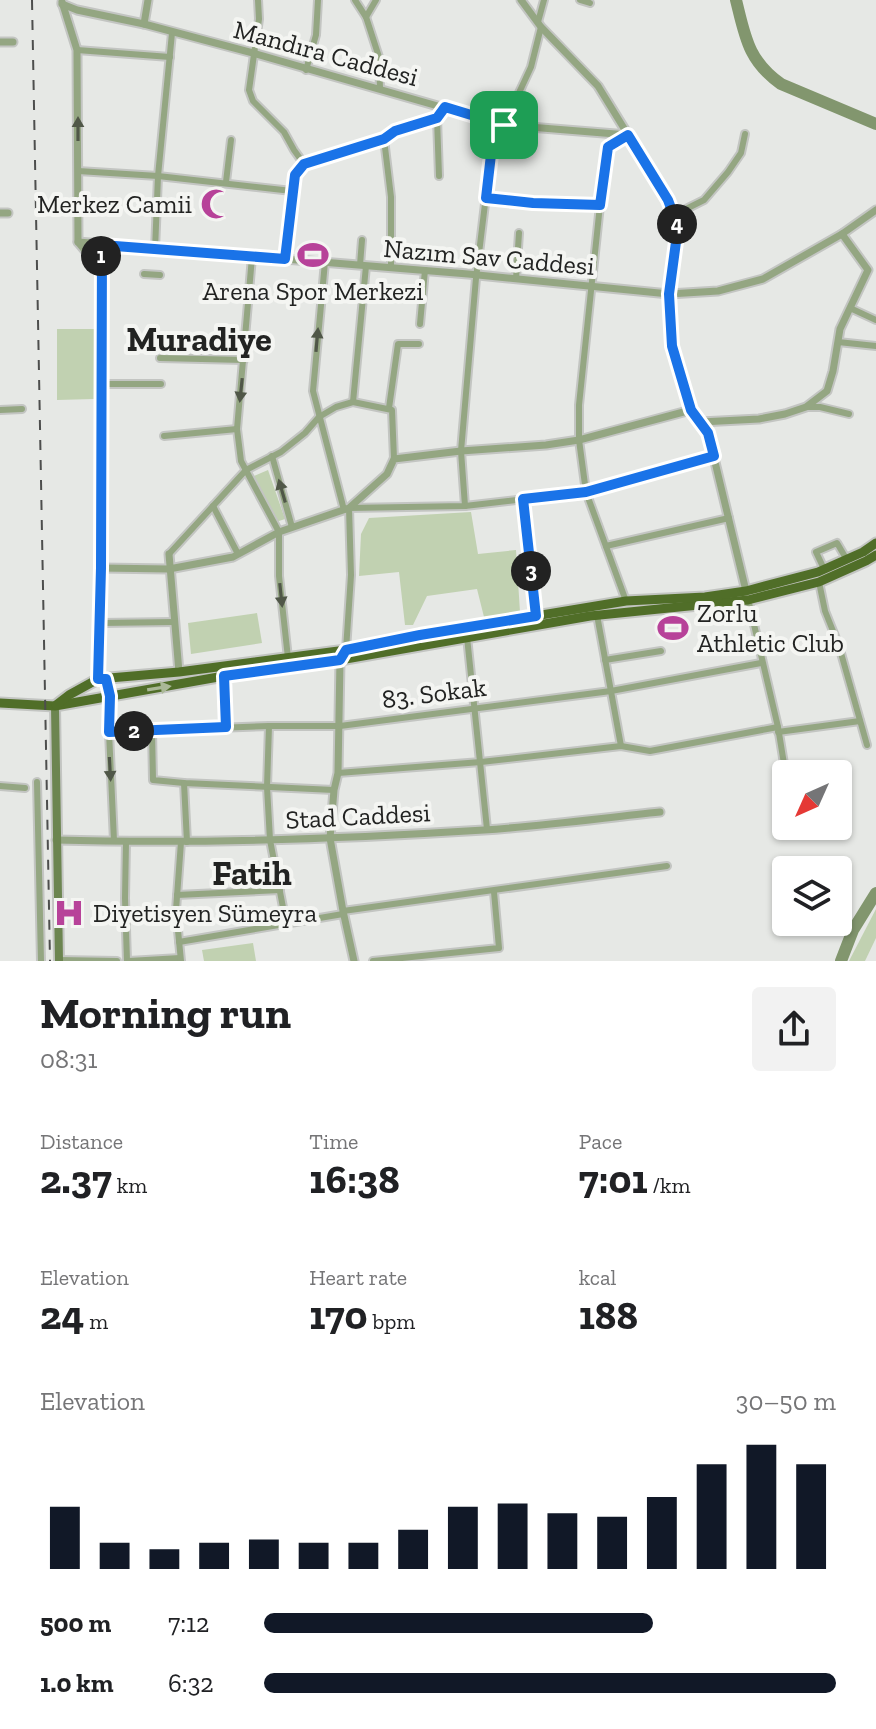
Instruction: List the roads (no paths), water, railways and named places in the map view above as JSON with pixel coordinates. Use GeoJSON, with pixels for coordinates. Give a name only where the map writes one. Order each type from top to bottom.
{"type":"FeatureCollection","features":[{"type":"Feature","properties":{"kind":"main road"},"geometry":{"type":"LineString","coordinates":[[420,640],[467,637],[536,616],[626,601],[747,596],[847,560],[876,543]]}},
{"type":"Feature","properties":{"kind":"main road"},"geometry":{"type":"LineString","coordinates":[[0,703],[55,706],[482,630],[747,596],[819,582],[876,555]]}},
{"type":"Feature","properties":{"kind":"main road"},"geometry":{"type":"LineString","coordinates":[[55,706],[88,683],[102,679],[288,658],[343,655]]}},
{"type":"Feature","properties":{"kind":"main road"},"geometry":{"type":"LineString","coordinates":[[102,679],[110,696]]}},
{"type":"Feature","properties":{"kind":"main road"},"geometry":{"type":"LineString","coordinates":[[88,683],[90,699]]}},
{"type":"Feature","properties":{"kind":"main road"},"geometry":{"type":"LineString","coordinates":[[55,706],[59,961]]}},
{"type":"Feature","properties":{"kind":"street"},"geometry":{"type":"LineString","coordinates":[[144,24],[148,0]]}},
{"type":"Feature","properties":{"kind":"street"},"geometry":{"type":"LineString","coordinates":[[258,0],[259,19],[249,90],[253,101],[284,132],[304,164]]}},
{"type":"Feature","properties":{"kind":"street"},"geometry":{"type":"LineString","coordinates":[[306,70],[316,35],[318,0]]}},
{"type":"Feature","properties":{"kind":"street"},"geometry":{"type":"LineString","coordinates":[[355,0],[366,17],[379,57],[380,89]]}},
{"type":"Feature","properties":{"kind":"street"},"geometry":{"type":"LineString","coordinates":[[366,17],[376,0]]}},
{"type":"Feature","properties":{"kind":"street"},"geometry":{"type":"LineString","coordinates":[[521,0],[598,86],[668,200],[674,215],[678,227],[669,294],[672,346],[691,410],[708,433],[783,760]]}},
{"type":"Feature","properties":{"kind":"street"},"geometry":{"type":"LineString","coordinates":[[465,506],[461,451],[476,275],[492,146],[531,67],[544,0]]}},
{"type":"Feature","properties":{"kind":"street"},"geometry":{"type":"LineString","coordinates":[[580,0],[590,3]]}},
{"type":"Feature","properties":{"kind":"street"},"geometry":{"type":"LineString","coordinates":[[62,2],[77,50],[77,239],[88,254],[101,263]]}},
{"type":"Feature","properties":{"kind":"street","name":"Mandıra Caddesi"},"geometry":{"type":"LineString","coordinates":[[62,2],[77,10],[253,53],[504,125],[628,135]]}},
{"type":"Feature","properties":{"kind":"street"},"geometry":{"type":"LineString","coordinates":[[155,250],[158,176],[172,33]]}},
{"type":"Feature","properties":{"kind":"street"},"geometry":{"type":"LineString","coordinates":[[0,42],[13,42]]}},
{"type":"Feature","properties":{"kind":"street"},"geometry":{"type":"LineString","coordinates":[[77,50],[170,57]]}},
{"type":"Feature","properties":{"kind":"street"},"geometry":{"type":"LineString","coordinates":[[285,259],[295,175],[304,164],[384,139],[395,131],[437,118],[445,107]]}},
{"type":"Feature","properties":{"kind":"street"},"geometry":{"type":"LineString","coordinates":[[437,118],[439,176]]}},
{"type":"Feature","properties":{"kind":"street"},"geometry":{"type":"LineString","coordinates":[[674,215],[704,200],[741,153],[745,134]]}},
{"type":"Feature","properties":{"kind":"street"},"geometry":{"type":"LineString","coordinates":[[626,601],[586,492],[579,440],[579,405],[608,147],[628,135]]}},
{"type":"Feature","properties":{"kind":"street"},"geometry":{"type":"LineString","coordinates":[[384,139],[391,197],[391,268]]}},
{"type":"Feature","properties":{"kind":"street"},"geometry":{"type":"LineString","coordinates":[[226,182],[231,140]]}},
{"type":"Feature","properties":{"kind":"street"},"geometry":{"type":"LineString","coordinates":[[78,171],[226,182],[292,191]]}},
{"type":"Feature","properties":{"kind":"street"},"geometry":{"type":"LineString","coordinates":[[486,198],[600,205]]}},
{"type":"Feature","properties":{"kind":"street","name":"Nazım Sav Caddesi"},"geometry":{"type":"LineString","coordinates":[[77,239],[102,245],[155,250],[425,270],[669,294],[718,291],[763,279],[876,211]]}},
{"type":"Feature","properties":{"kind":"street"},"geometry":{"type":"LineString","coordinates":[[516,279],[519,233]]}},
{"type":"Feature","properties":{"kind":"street"},"geometry":{"type":"LineString","coordinates":[[806,407],[827,391],[840,329],[872,268],[842,234]]}},
{"type":"Feature","properties":{"kind":"street"},"geometry":{"type":"LineString","coordinates":[[353,402],[362,240]]}},
{"type":"Feature","properties":{"kind":"street"},"geometry":{"type":"LineString","coordinates":[[102,245],[102,679]]}},
{"type":"Feature","properties":{"kind":"street"},"geometry":{"type":"LineString","coordinates":[[252,257],[237,429],[241,461],[279,532],[279,576],[288,658]]}},
{"type":"Feature","properties":{"kind":"street"},"geometry":{"type":"LineString","coordinates":[[325,262],[313,391],[347,509],[351,575],[343,655],[338,773],[330,838],[354,961]]}},
{"type":"Feature","properties":{"kind":"street"},"geometry":{"type":"LineString","coordinates":[[420,324],[425,270]]}},
{"type":"Feature","properties":{"kind":"street"},"geometry":{"type":"LineString","coordinates":[[144,274],[160,275]]}},
{"type":"Feature","properties":{"kind":"street"},"geometry":{"type":"LineString","coordinates":[[850,308],[876,320]]}},
{"type":"Feature","properties":{"kind":"street"},"geometry":{"type":"LineString","coordinates":[[838,342],[876,346]]}},
{"type":"Feature","properties":{"kind":"street"},"geometry":{"type":"LineString","coordinates":[[347,509],[387,474],[394,459],[390,409],[398,344],[419,344]]}},
{"type":"Feature","properties":{"kind":"street"},"geometry":{"type":"LineString","coordinates":[[160,358],[244,360]]}},
{"type":"Feature","properties":{"kind":"street"},"geometry":{"type":"LineString","coordinates":[[107,384],[161,384]]}},
{"type":"Feature","properties":{"kind":"street"},"geometry":{"type":"LineString","coordinates":[[179,672],[169,554],[246,470],[281,452],[319,417],[353,402],[390,409]]}},
{"type":"Feature","properties":{"kind":"street"},"geometry":{"type":"LineString","coordinates":[[701,422],[759,419],[806,407],[849,414]]}},
{"type":"Feature","properties":{"kind":"street"},"geometry":{"type":"LineString","coordinates":[[0,410],[22,409]]}},
{"type":"Feature","properties":{"kind":"street"},"geometry":{"type":"LineString","coordinates":[[394,459],[579,440],[691,410]]}},
{"type":"Feature","properties":{"kind":"street"},"geometry":{"type":"LineString","coordinates":[[164,436],[237,429]]}},
{"type":"Feature","properties":{"kind":"street"},"geometry":{"type":"LineString","coordinates":[[272,456],[292,527]]}},
{"type":"Feature","properties":{"kind":"street"},"geometry":{"type":"LineString","coordinates":[[101,568],[169,569],[219,560],[238,554],[279,532],[347,509],[465,506],[586,492],[714,456]]}},
{"type":"Feature","properties":{"kind":"street"},"geometry":{"type":"LineString","coordinates":[[523,499],[536,616]]}},
{"type":"Feature","properties":{"kind":"street"},"geometry":{"type":"LineString","coordinates":[[213,506],[238,554]]}},
{"type":"Feature","properties":{"kind":"street"},"geometry":{"type":"LineString","coordinates":[[606,546],[729,518]]}},
{"type":"Feature","properties":{"kind":"street"},"geometry":{"type":"LineString","coordinates":[[824,569],[816,552],[837,543],[847,560]]}},
{"type":"Feature","properties":{"kind":"street"},"geometry":{"type":"LineString","coordinates":[[819,582],[825,611],[839,646],[867,745]]}},
{"type":"Feature","properties":{"kind":"street"},"geometry":{"type":"LineString","coordinates":[[597,615],[621,746]]}},
{"type":"Feature","properties":{"kind":"street"},"geometry":{"type":"LineString","coordinates":[[101,623],[174,622]]}},
{"type":"Feature","properties":{"kind":"street"},"geometry":{"type":"LineString","coordinates":[[467,637],[487,829]]}},
{"type":"Feature","properties":{"kind":"street"},"geometry":{"type":"LineString","coordinates":[[605,660],[661,651]]}},
{"type":"Feature","properties":{"kind":"street","name":"83. Sokak"},"geometry":{"type":"LineString","coordinates":[[109,732],[340,726],[611,691],[761,663]]}},
{"type":"Feature","properties":{"kind":"street"},"geometry":{"type":"LineString","coordinates":[[224,676],[226,727]]}},
{"type":"Feature","properties":{"kind":"street"},"geometry":{"type":"LineString","coordinates":[[110,696],[114,841]]}},
{"type":"Feature","properties":{"kind":"street"},"geometry":{"type":"LineString","coordinates":[[338,773],[481,762],[621,746],[650,751],[778,730],[860,721]]}},
{"type":"Feature","properties":{"kind":"street"},"geometry":{"type":"LineString","coordinates":[[269,726],[267,787],[270,840],[286,923]]}},
{"type":"Feature","properties":{"kind":"street"},"geometry":{"type":"LineString","coordinates":[[152,730],[153,780],[334,790]]}},
{"type":"Feature","properties":{"kind":"street"},"geometry":{"type":"LineString","coordinates":[[37,782],[41,961]]}},
{"type":"Feature","properties":{"kind":"street"},"geometry":{"type":"LineString","coordinates":[[126,842],[128,961],[181,959],[177,895],[184,842],[184,783]]}},
{"type":"Feature","properties":{"kind":"street"},"geometry":{"type":"LineString","coordinates":[[0,786],[25,788]]}},
{"type":"Feature","properties":{"kind":"street","name":"Stad Caddesi"},"geometry":{"type":"LineString","coordinates":[[56,840],[184,842],[330,838],[487,829],[660,812]]}},
{"type":"Feature","properties":{"kind":"street"},"geometry":{"type":"LineString","coordinates":[[179,942],[343,912],[667,866]]}},
{"type":"Feature","properties":{"kind":"street"},"geometry":{"type":"LineString","coordinates":[[177,895],[280,890]]}},
{"type":"Feature","properties":{"kind":"street"},"geometry":{"type":"LineString","coordinates":[[373,961],[499,948],[494,892]]}},
{"type":"Feature","properties":{"kind":"street"},"geometry":{"type":"LineString","coordinates":[[59,961],[117,961]]}},
{"type":"Feature","properties":{"kind":"waterway"},"geometry":{"type":"LineString","coordinates":[[736,0],[750,47],[770,75],[781,84],[876,124]]}},
{"type":"Feature","properties":{"kind":"waterway"},"geometry":{"type":"LineString","coordinates":[[841,961],[853,930],[876,893]]}},
{"type":"Feature","properties":{"kind":"railway"},"geometry":{"type":"LineString","coordinates":[[32,0],[50,961]]}},
{"type":"Feature","properties":{"kind":"place","name":"Merkez Camii"},"geometry":{"type":"Point","coordinates":[216,204]}},
{"type":"Feature","properties":{"kind":"place","name":"Arena Spor Merkezi"},"geometry":{"type":"Point","coordinates":[313,255]}},
{"type":"Feature","properties":{"kind":"place","name":"Zorlu Athletic Club"},"geometry":{"type":"Point","coordinates":[673,628]}},
{"type":"Feature","properties":{"kind":"place","name":"Diyetisyen Sümeyra"},"geometry":{"type":"Point","coordinates":[69,913]}},
{"type":"Feature","properties":{"kind":"district","name":"Muradiye"},"geometry":{"type":"Point","coordinates":[199,339]}},
{"type":"Feature","properties":{"kind":"district","name":"Fatih"},"geometry":{"type":"Point","coordinates":[252,873]}}]}
